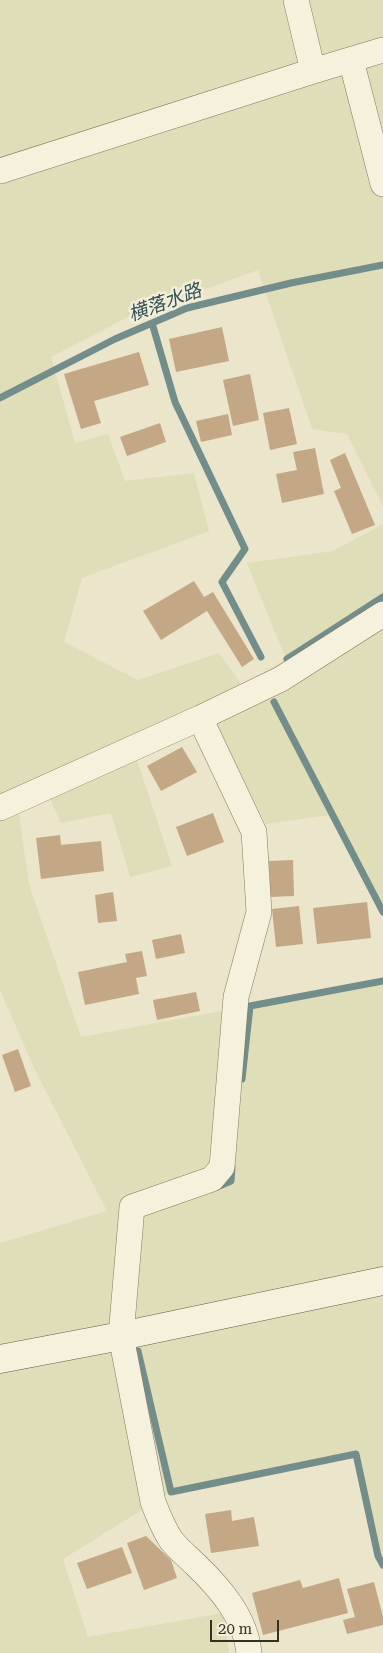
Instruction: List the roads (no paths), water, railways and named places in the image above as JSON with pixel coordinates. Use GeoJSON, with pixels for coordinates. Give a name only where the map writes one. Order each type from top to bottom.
{"type":"FeatureCollection","features":[{"type":"Feature","properties":{"kind":"street"},"geometry":{"type":"LineString","coordinates":[[296,0],[313,71]]}},
{"type":"Feature","properties":{"kind":"street"},"geometry":{"type":"LineString","coordinates":[[0,171],[383,50]]}},
{"type":"Feature","properties":{"kind":"street"},"geometry":{"type":"LineString","coordinates":[[351,60],[383,184]]}},
{"type":"Feature","properties":{"kind":"street"},"geometry":{"type":"LineString","coordinates":[[0,808],[200,718],[281,678],[383,614]]}},
{"type":"Feature","properties":{"kind":"street"},"geometry":{"type":"LineString","coordinates":[[200,718],[254,832],[259,912],[236,997],[222,1167],[212,1179],[132,1207],[121,1336],[153,1502],[160,1522],[172,1542],[210,1578],[238,1615],[248,1642],[249,1653]]}},
{"type":"Feature","properties":{"kind":"street"},"geometry":{"type":"LineString","coordinates":[[0,1359],[121,1336],[383,1281]]}},
{"type":"Feature","properties":{"kind":"waterway","name":"横落水路"},"geometry":{"type":"LineString","coordinates":[[0,398],[115,339],[187,308],[291,283],[383,265]]}},
{"type":"Feature","properties":{"kind":"waterway"},"geometry":{"type":"LineString","coordinates":[[152,323],[175,402],[245,549],[222,582],[261,657]]}},
{"type":"Feature","properties":{"kind":"waterway"},"geometry":{"type":"LineString","coordinates":[[287,659],[383,597]]}},
{"type":"Feature","properties":{"kind":"waterway"},"geometry":{"type":"LineString","coordinates":[[274,702],[383,912]]}},
{"type":"Feature","properties":{"kind":"waterway"},"geometry":{"type":"LineString","coordinates":[[242,1079],[250,1006],[383,981]]}},
{"type":"Feature","properties":{"kind":"waterway"},"geometry":{"type":"LineString","coordinates":[[217,1187],[231,1181],[232,1167]]}},
{"type":"Feature","properties":{"kind":"waterway"},"geometry":{"type":"LineString","coordinates":[[138,1351],[171,1492],[356,1454],[378,1556],[383,1565]]}}]}
